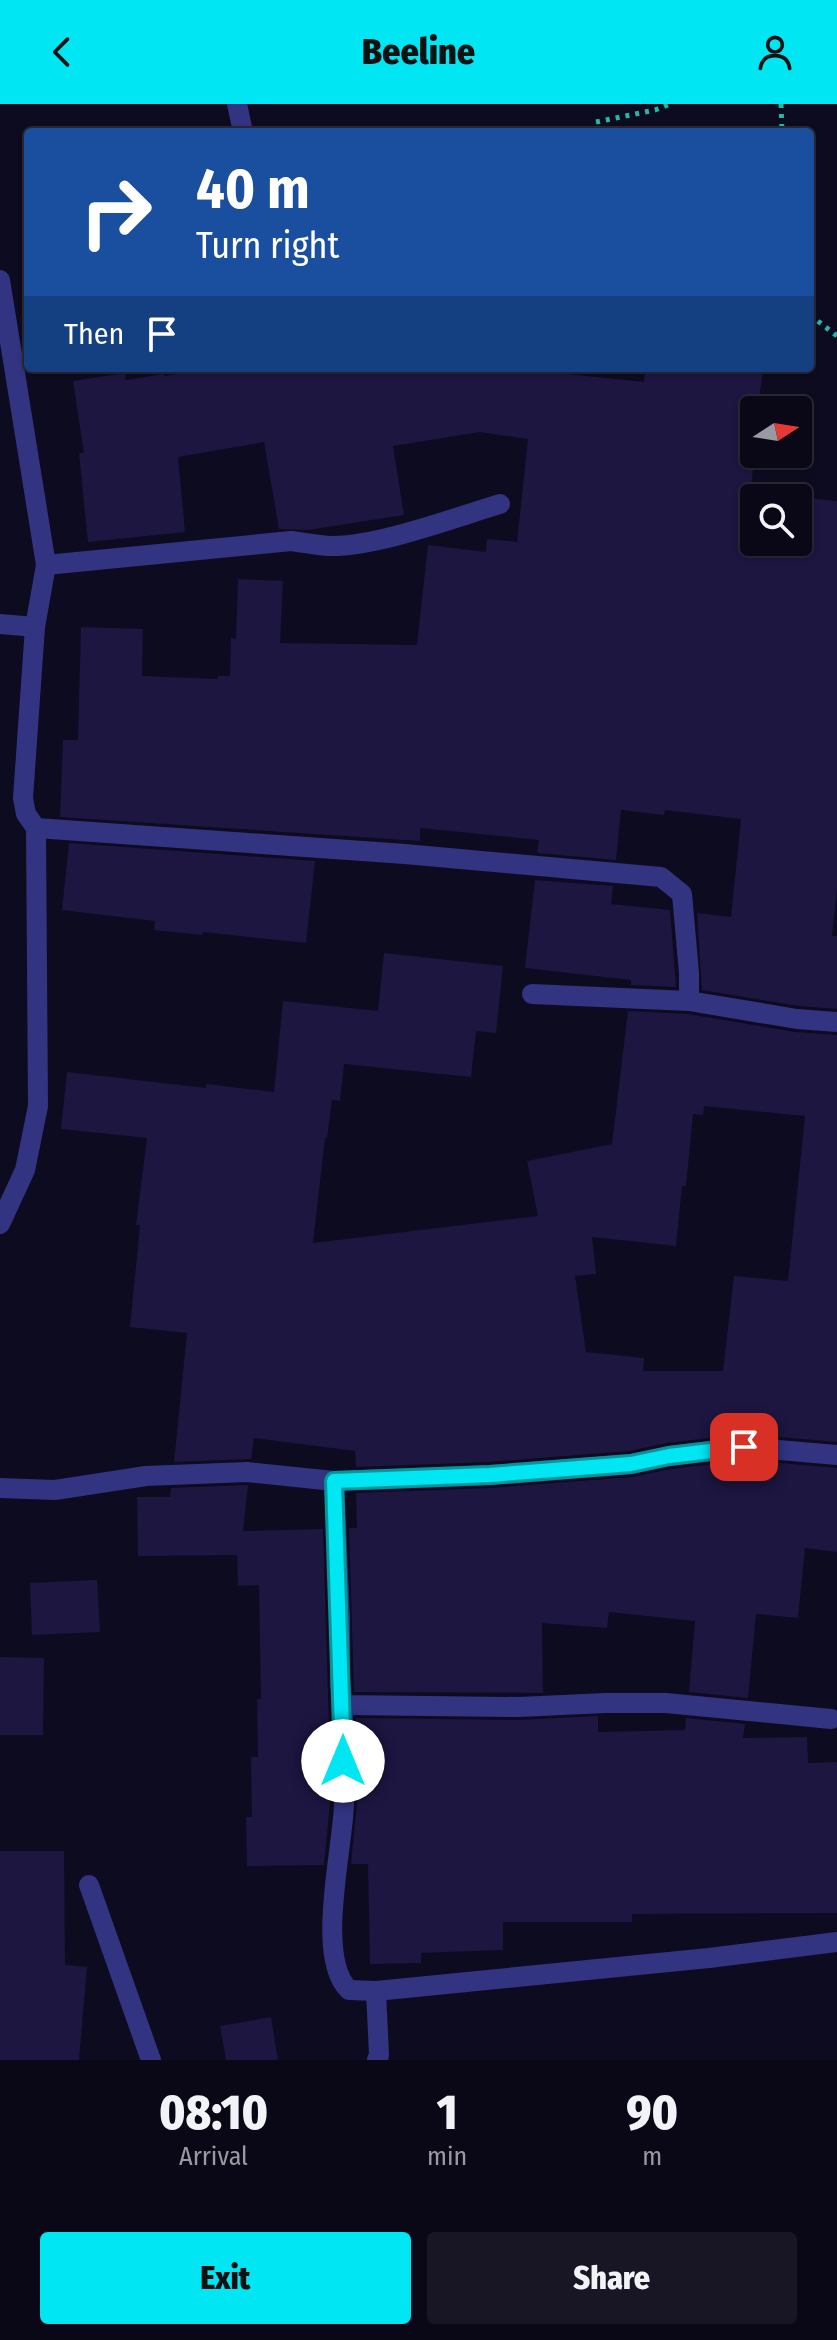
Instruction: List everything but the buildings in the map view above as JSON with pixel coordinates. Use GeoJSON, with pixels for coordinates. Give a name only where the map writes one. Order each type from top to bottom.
{"type":"FeatureCollection","features":[{"type":"Feature","properties":{"kind":"street"},"geometry":{"type":"LineString","coordinates":[[237,104],[242,128]]}},
{"type":"Feature","properties":{"kind":"street"},"geometry":{"type":"LineString","coordinates":[[0,280],[46,565],[35,627],[23,798],[26,814],[36,828],[38,1106],[25,1170],[0,1224]]}},
{"type":"Feature","properties":{"kind":"street"},"geometry":{"type":"LineString","coordinates":[[46,565],[291,541],[331,546],[422,527],[500,504]]}},
{"type":"Feature","properties":{"kind":"street"},"geometry":{"type":"LineString","coordinates":[[0,624],[35,627]]}},
{"type":"Feature","properties":{"kind":"street"},"geometry":{"type":"LineString","coordinates":[[36,828],[405,854],[661,877],[682,894],[689,1001]]}},
{"type":"Feature","properties":{"kind":"street"},"geometry":{"type":"LineString","coordinates":[[532,994],[689,1001],[797,1019],[837,1022]]}},
{"type":"Feature","properties":{"kind":"street"},"geometry":{"type":"LineString","coordinates":[[0,1488],[55,1490],[146,1476],[247,1472],[334,1481],[490,1475],[600,1467],[744,1447],[837,1455]]}},
{"type":"Feature","properties":{"kind":"street"},"geometry":{"type":"LineString","coordinates":[[334,1481],[344,1804],[334,1901],[334,1959],[342,1983],[349,1990],[376,1991],[837,1942]]}},
{"type":"Feature","properties":{"kind":"street"},"geometry":{"type":"LineString","coordinates":[[343,1705],[519,1707],[666,1703],[831,1719]]}},
{"type":"Feature","properties":{"kind":"street"},"geometry":{"type":"LineString","coordinates":[[89,1885],[151,2060]]}},
{"type":"Feature","properties":{"kind":"street"},"geometry":{"type":"LineString","coordinates":[[376,1991],[377,2060]]}},
{"type":"Feature","properties":{"kind":"path"},"geometry":{"type":"LineString","coordinates":[[596,122],[670,104]]}},
{"type":"Feature","properties":{"kind":"path"},"geometry":{"type":"LineString","coordinates":[[781,104],[782,128]]}},
{"type":"Feature","properties":{"kind":"path"},"geometry":{"type":"LineString","coordinates":[[814,318],[837,336]]}},
{"type":"Feature","properties":{"kind":"route"},"geometry":{"type":"LineString","coordinates":[[343,1761],[334,1481],[490,1475],[631,1464],[744,1447]]}}]}
